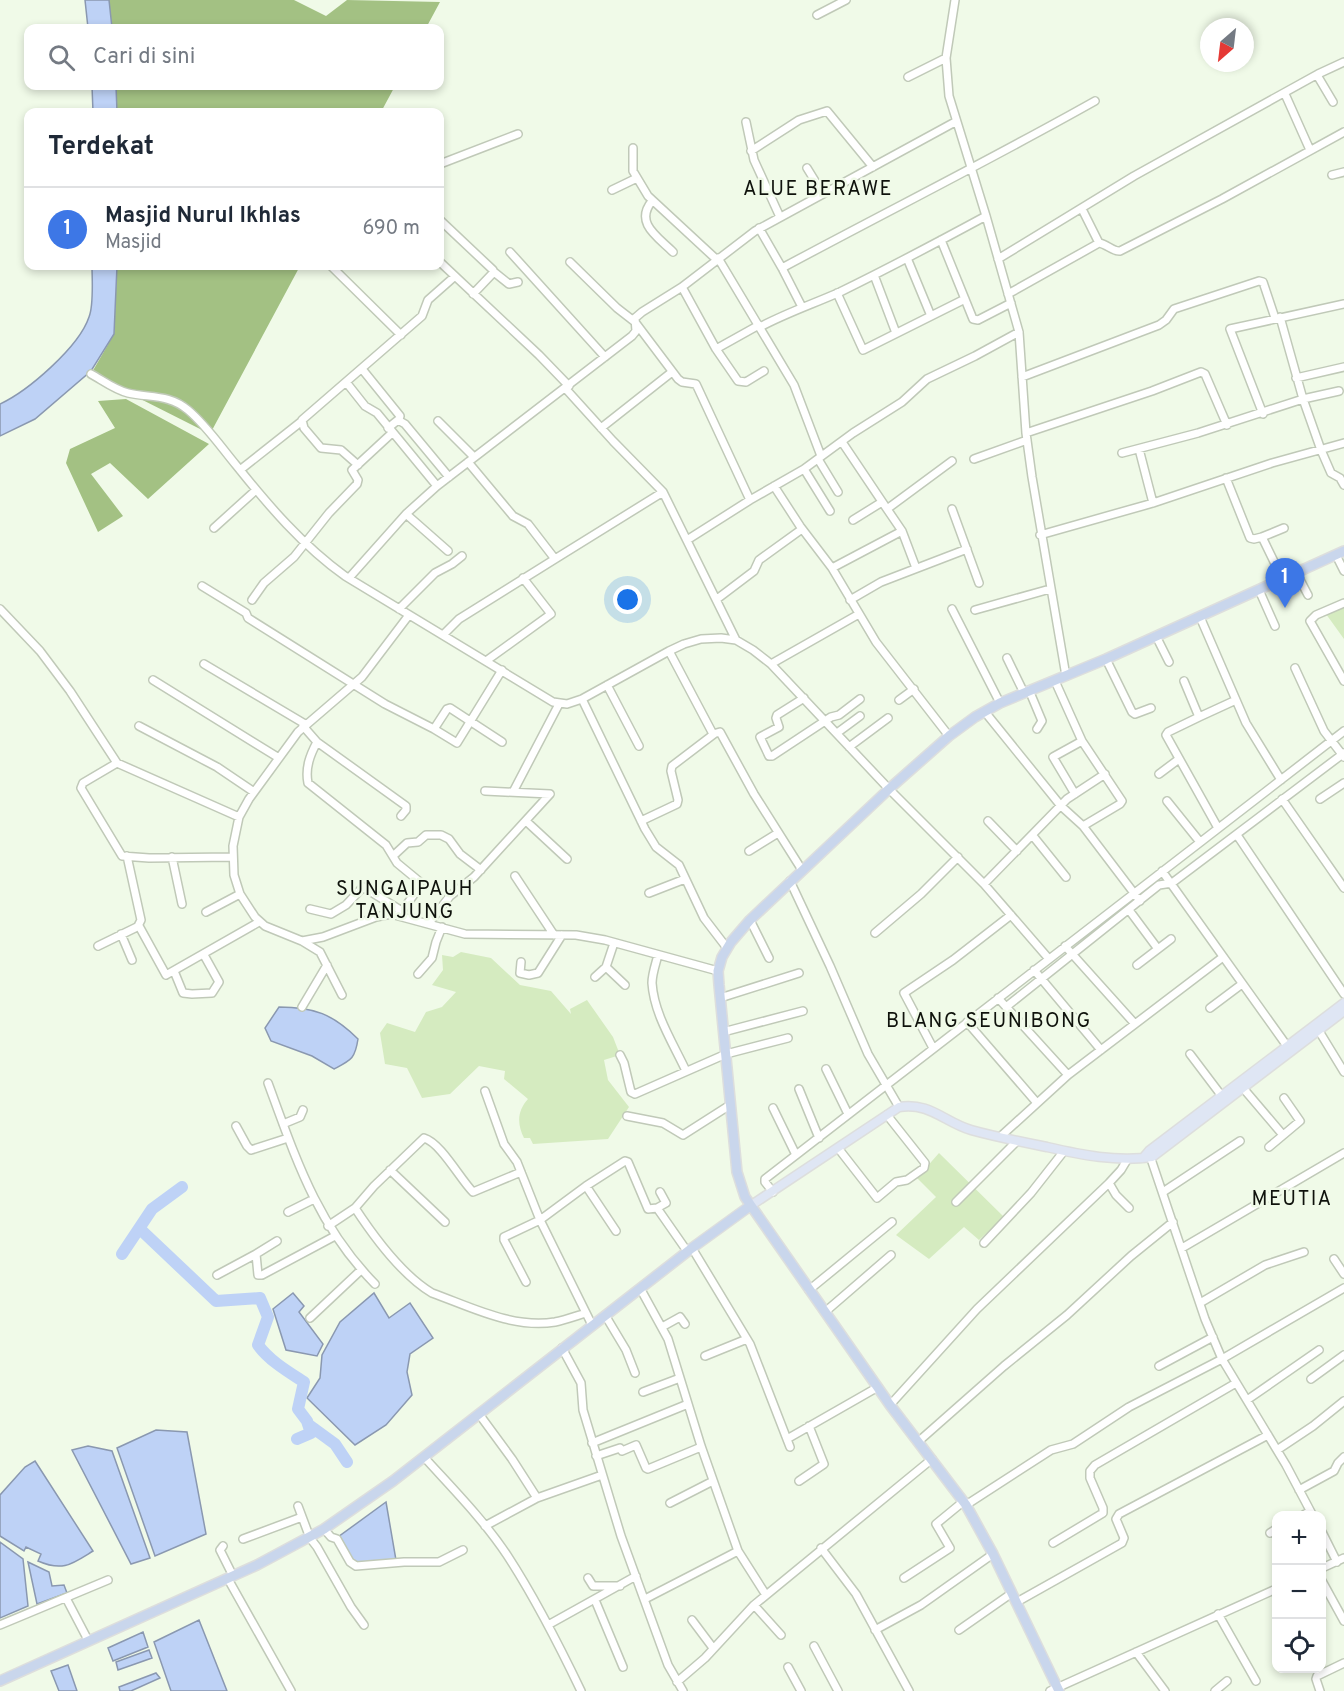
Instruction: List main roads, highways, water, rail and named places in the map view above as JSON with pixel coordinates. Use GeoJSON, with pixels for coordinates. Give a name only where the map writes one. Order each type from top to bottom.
{"type":"FeatureCollection","features":[{"type":"Feature","properties":{"kind":"highway"},"geometry":{"type":"LineString","coordinates":[[1056,1690],[1017,1602],[965,1503],[890,1405],[750,1206],[740,1187],[718,971],[727,948],[750,920],[889,789],[949,736],[1000,703],[1106,659],[1340,553]]}},
{"type":"Feature","properties":{"kind":"highway"},"geometry":{"type":"LineString","coordinates":[[0,1681],[230,1577],[310,1538],[351,1512],[424,1457],[690,1249],[750,1206]]}},
{"type":"Feature","properties":{"kind":"main road"},"geometry":{"type":"LineString","coordinates":[[750,1206],[899,1107],[910,1105],[921,1107],[969,1129],[1017,1141],[1095,1157],[1127,1160],[1148,1156],[1244,1088],[1287,1046],[1344,1003]]}},
{"type":"Feature","properties":{"kind":"main road"},"geometry":{"type":"LineString","coordinates":[[1148,1156],[1221,1095],[1319,1031],[1344,1011]]}},
{"type":"Feature","properties":{"kind":"water"},"geometry":{"type":"Polygon","coordinates":[[[85,0],[109,0],[112,24],[88,24],[85,0]]]}},
{"type":"Feature","properties":{"kind":"water"},"geometry":{"type":"Polygon","coordinates":[[[92,90],[116,90],[117,108],[93,108],[92,90]]]}},
{"type":"Feature","properties":{"kind":"water"},"geometry":{"type":"Polygon","coordinates":[[[92,270],[117,270],[114,334],[91,371],[35,419],[0,436],[0,404],[38,379],[75,341],[89,317],[92,270]]]}},
{"type":"Feature","properties":{"kind":"water"},"geometry":{"type":"Polygon","coordinates":[[[279,1007],[303,1008],[340,1023],[358,1039],[354,1055],[334,1069],[312,1056],[271,1041],[265,1028],[279,1007]]]}},
{"type":"Feature","properties":{"kind":"water"},"geometry":{"type":"Polygon","coordinates":[[[293,1293],[304,1306],[299,1312],[323,1344],[317,1356],[286,1350],[273,1309],[293,1293]]]}},
{"type":"Feature","properties":{"kind":"water"},"geometry":{"type":"Polygon","coordinates":[[[374,1293],[389,1318],[410,1303],[433,1338],[410,1354],[407,1372],[412,1395],[386,1425],[355,1445],[307,1398],[320,1378],[322,1355],[340,1322],[374,1293]]]}},
{"type":"Feature","properties":{"kind":"water"},"geometry":{"type":"Polygon","coordinates":[[[156,1430],[187,1432],[206,1534],[155,1556],[117,1448],[156,1430]]]}},
{"type":"Feature","properties":{"kind":"water"},"geometry":{"type":"Polygon","coordinates":[[[88,1446],[112,1451],[150,1558],[131,1564],[72,1450],[88,1446]]]}},
{"type":"Feature","properties":{"kind":"water"},"geometry":{"type":"Polygon","coordinates":[[[35,1461],[93,1551],[67,1565],[54,1566],[38,1561],[41,1554],[26,1547],[24,1551],[0,1536],[0,1495],[25,1467],[35,1461]]]}},
{"type":"Feature","properties":{"kind":"water"},"geometry":{"type":"Polygon","coordinates":[[[386,1502],[396,1560],[354,1564],[338,1537],[386,1502]]]}},
{"type":"Feature","properties":{"kind":"water"},"geometry":{"type":"Polygon","coordinates":[[[0,1542],[23,1559],[28,1606],[0,1618],[0,1542]]]}},
{"type":"Feature","properties":{"kind":"water"},"geometry":{"type":"Polygon","coordinates":[[[28,1562],[49,1572],[52,1586],[64,1585],[67,1593],[37,1604],[28,1562]]]}},
{"type":"Feature","properties":{"kind":"water"},"geometry":{"type":"Polygon","coordinates":[[[199,1620],[227,1691],[171,1691],[154,1642],[199,1620]]]}},
{"type":"Feature","properties":{"kind":"water"},"geometry":{"type":"Polygon","coordinates":[[[143,1632],[148,1647],[113,1661],[108,1648],[143,1632]]]}},
{"type":"Feature","properties":{"kind":"water"},"geometry":{"type":"Polygon","coordinates":[[[149,1650],[152,1658],[118,1670],[116,1662],[149,1650]]]}},
{"type":"Feature","properties":{"kind":"water"},"geometry":{"type":"Polygon","coordinates":[[[68,1665],[77,1691],[59,1691],[51,1671],[68,1665]]]}},
{"type":"Feature","properties":{"kind":"water"},"geometry":{"type":"Polygon","coordinates":[[[156,1673],[160,1678],[131,1691],[120,1691],[119,1687],[156,1673]]]}},
{"type":"Feature","properties":{"kind":"waterway"},"geometry":{"type":"LineString","coordinates":[[122,1254],[152,1209],[182,1187]]}},
{"type":"Feature","properties":{"kind":"waterway"},"geometry":{"type":"LineString","coordinates":[[140,1229],[216,1301],[260,1298],[268,1317],[258,1345],[273,1361],[304,1382],[298,1409],[307,1421],[311,1433],[297,1439]]}},
{"type":"Feature","properties":{"kind":"waterway"},"geometry":{"type":"LineString","coordinates":[[309,1425],[335,1444],[347,1462]]}},
{"type":"Feature","properties":{"kind":"place","name":"Masjid Nurul Ikhlas"},"geometry":{"type":"Point","coordinates":[1285,608]}},
{"type":"Feature","properties":{"kind":"district","name":"ALUE BERAWE"},"geometry":{"type":"Point","coordinates":[818,188]}},
{"type":"Feature","properties":{"kind":"district","name":"SUNGAIPAUH TANJUNG"},"geometry":{"type":"Point","coordinates":[405,900]}},
{"type":"Feature","properties":{"kind":"district","name":"BLANG SEUNIBONG"},"geometry":{"type":"Point","coordinates":[989,1020]}},
{"type":"Feature","properties":{"kind":"district","name":"MEUTIA"},"geometry":{"type":"Point","coordinates":[1292,1198]}}]}
